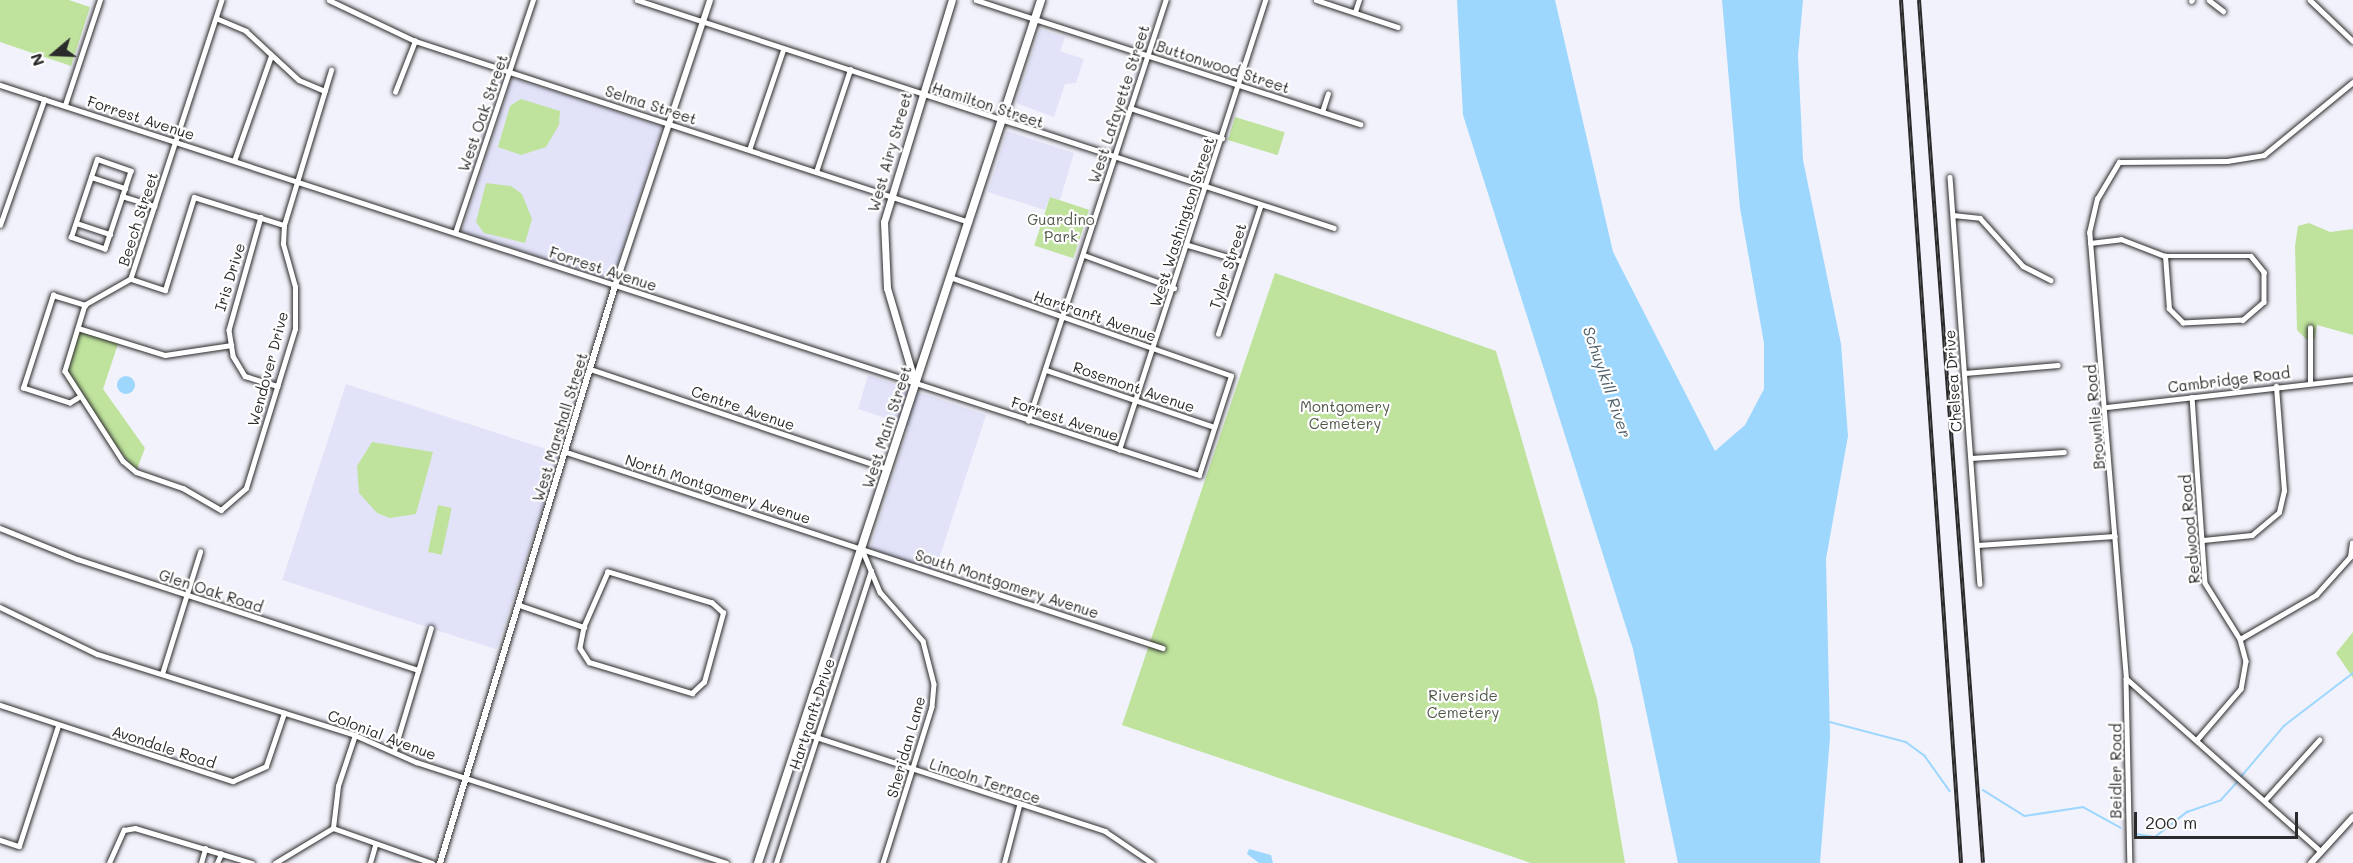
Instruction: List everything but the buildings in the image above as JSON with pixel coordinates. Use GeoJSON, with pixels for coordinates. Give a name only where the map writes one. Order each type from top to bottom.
{"type":"FeatureCollection","features":[{"type":"Feature","properties":{"kind":"main road","name":"West Airy Street"},"geometry":{"type":"LineString","coordinates":[[915,383],[884,267],[889,196],[952,0]]}},
{"type":"Feature","properties":{"kind":"main road","name":"West Main Street"},"geometry":{"type":"LineString","coordinates":[[758,863],[804,733],[915,383],[1041,0]]}},
{"type":"Feature","properties":{"kind":"street"},"geometry":{"type":"LineString","coordinates":[[65,105],[100,0]]}},
{"type":"Feature","properties":{"kind":"street","name":"Beech Street"},"geometry":{"type":"LineString","coordinates":[[85,305],[131,279],[222,0]]}},
{"type":"Feature","properties":{"kind":"street","name":"Selma Street"},"geometry":{"type":"LineString","coordinates":[[329,0],[351,8],[415,41],[969,222]]}},
{"type":"Feature","properties":{"kind":"street"},"geometry":{"type":"LineString","coordinates":[[351,8],[354,0]]}},
{"type":"Feature","properties":{"kind":"street","name":"West Oak Street"},"geometry":{"type":"LineString","coordinates":[[455,233],[533,0]]}},
{"type":"Feature","properties":{"kind":"street","name":"Hamilton Street"},"geometry":{"type":"LineString","coordinates":[[636,0],[1260,207],[1334,228]]}},
{"type":"Feature","properties":{"kind":"street","name":"West Marshall Street"},"geometry":{"type":"LineString","coordinates":[[440,863],[615,286],[710,0]]}},
{"type":"Feature","properties":{"kind":"street","name":"Buttonwood Street"},"geometry":{"type":"LineString","coordinates":[[976,0],[1360,124]]}},
{"type":"Feature","properties":{"kind":"street","name":"West Lafayette Street"},"geometry":{"type":"LineString","coordinates":[[1028,421],[1166,0]]}},
{"type":"Feature","properties":{"kind":"street","name":"West Washington Street"},"geometry":{"type":"LineString","coordinates":[[1119,450],[1137,401],[1151,349],[1188,245],[1265,0]]}},
{"type":"Feature","properties":{"kind":"street"},"geometry":{"type":"LineString","coordinates":[[1316,0],[1398,27]]}},
{"type":"Feature","properties":{"kind":"street"},"geometry":{"type":"LineString","coordinates":[[1355,12],[1359,0]]}},
{"type":"Feature","properties":{"kind":"street"},"geometry":{"type":"LineString","coordinates":[[2209,0],[2223,11]]}},
{"type":"Feature","properties":{"kind":"street"},"geometry":{"type":"LineString","coordinates":[[2310,0],[2353,40]]}},
{"type":"Feature","properties":{"kind":"street"},"geometry":{"type":"LineString","coordinates":[[216,18],[246,31],[299,80],[325,92]]}},
{"type":"Feature","properties":{"kind":"street"},"geometry":{"type":"LineString","coordinates":[[395,92],[415,41]]}},
{"type":"Feature","properties":{"kind":"street"},"geometry":{"type":"LineString","coordinates":[[749,150],[783,50]]}},
{"type":"Feature","properties":{"kind":"street"},"geometry":{"type":"LineString","coordinates":[[234,161],[271,56]]}},
{"type":"Feature","properties":{"kind":"street","name":"Wendover Drive"},"geometry":{"type":"LineString","coordinates":[[78,398],[111,445],[136,472],[183,488],[221,510],[246,488],[298,312],[284,225],[331,70]]}},
{"type":"Feature","properties":{"kind":"street"},"geometry":{"type":"LineString","coordinates":[[816,172],[850,70]]}},
{"type":"Feature","properties":{"kind":"street","name":"Brownlie Road"},"geometry":{"type":"LineString","coordinates":[[2126,679],[2107,406],[2090,243],[2093,208],[2120,162],[2228,161],[2264,155],[2353,82]]}},
{"type":"Feature","properties":{"kind":"street","name":"Forrest Avenue"},"geometry":{"type":"LineString","coordinates":[[0,85],[1199,475],[1214,427]]}},
{"type":"Feature","properties":{"kind":"street"},"geometry":{"type":"LineString","coordinates":[[1322,112],[1328,94]]}},
{"type":"Feature","properties":{"kind":"street"},"geometry":{"type":"LineString","coordinates":[[0,225],[44,100]]}},
{"type":"Feature","properties":{"kind":"street"},"geometry":{"type":"LineString","coordinates":[[1130,108],[1222,138]]}},
{"type":"Feature","properties":{"kind":"street"},"geometry":{"type":"LineString","coordinates":[[97,159],[131,171],[105,249],[71,237],[91,177],[97,159]]}},
{"type":"Feature","properties":{"kind":"street"},"geometry":{"type":"LineString","coordinates":[[91,177],[125,188]]}},
{"type":"Feature","properties":{"kind":"street","name":"Chelsea Drive"},"geometry":{"type":"LineString","coordinates":[[1950,177],[1980,584]]}},
{"type":"Feature","properties":{"kind":"street"},"geometry":{"type":"LineString","coordinates":[[122,196],[155,206]]}},
{"type":"Feature","properties":{"kind":"street"},"geometry":{"type":"LineString","coordinates":[[131,279],[165,290],[194,197],[284,225]]}},
{"type":"Feature","properties":{"kind":"street","name":"Tyler Street"},"geometry":{"type":"LineString","coordinates":[[1218,334],[1260,207]]}},
{"type":"Feature","properties":{"kind":"street"},"geometry":{"type":"LineString","coordinates":[[1953,215],[1980,218],[2023,266],[2051,280]]}},
{"type":"Feature","properties":{"kind":"street","name":"Iris Drive"},"geometry":{"type":"LineString","coordinates":[[231,345],[229,315],[261,217]]}},
{"type":"Feature","properties":{"kind":"street"},"geometry":{"type":"LineString","coordinates":[[76,223],[110,234]]}},
{"type":"Feature","properties":{"kind":"street"},"geometry":{"type":"LineString","coordinates":[[2090,243],[2121,239],[2165,256],[2251,256],[2264,272],[2264,302],[2243,320],[2183,323],[2169,309],[2165,256]]}},
{"type":"Feature","properties":{"kind":"street"},"geometry":{"type":"LineString","coordinates":[[1188,245],[1242,261]]}},
{"type":"Feature","properties":{"kind":"street"},"geometry":{"type":"LineString","coordinates":[[1084,255],[1174,288]]}},
{"type":"Feature","properties":{"kind":"street","name":"Hartranft Avenue"},"geometry":{"type":"LineString","coordinates":[[951,278],[1231,376],[1214,427]]}},
{"type":"Feature","properties":{"kind":"street"},"geometry":{"type":"LineString","coordinates":[[53,295],[85,305],[64,371],[78,398],[70,403],[23,388],[53,295]]}},
{"type":"Feature","properties":{"kind":"street"},"geometry":{"type":"LineString","coordinates":[[78,327],[165,355],[231,345],[245,376],[277,386]]}},
{"type":"Feature","properties":{"kind":"street"},"geometry":{"type":"LineString","coordinates":[[2310,328],[2310,382]]}},
{"type":"Feature","properties":{"kind":"street"},"geometry":{"type":"LineString","coordinates":[[1965,373],[2058,365]]}},
{"type":"Feature","properties":{"kind":"street","name":"Centre Avenue"},"geometry":{"type":"LineString","coordinates":[[590,369],[887,470]]}},
{"type":"Feature","properties":{"kind":"street","name":"Rosemont Avenue"},"geometry":{"type":"LineString","coordinates":[[1046,370],[1214,427]]}},
{"type":"Feature","properties":{"kind":"street","name":"Cambridge Road"},"geometry":{"type":"LineString","coordinates":[[2107,406],[2353,379]]}},
{"type":"Feature","properties":{"kind":"street"},"geometry":{"type":"LineString","coordinates":[[2203,540],[2252,535],[2279,512],[2284,490],[2276,386]]}},
{"type":"Feature","properties":{"kind":"street","name":"Redwood Road"},"geometry":{"type":"LineString","coordinates":[[2192,397],[2209,596],[2240,639],[2246,661],[2241,689],[2198,739]]}},
{"type":"Feature","properties":{"kind":"street","name":"North Montgomery Avenue"},"geometry":{"type":"LineString","coordinates":[[566,452],[862,549]]}},
{"type":"Feature","properties":{"kind":"street"},"geometry":{"type":"LineString","coordinates":[[1971,458],[2064,452]]}},
{"type":"Feature","properties":{"kind":"street","name":"Glen Oak Road"},"geometry":{"type":"LineString","coordinates":[[0,528],[186,596],[418,670]]}},
{"type":"Feature","properties":{"kind":"street"},"geometry":{"type":"LineString","coordinates":[[1977,545],[2115,536]]}},
{"type":"Feature","properties":{"kind":"street"},"geometry":{"type":"LineString","coordinates":[[2240,639],[2316,595],[2350,557],[2352,543]]}},
{"type":"Feature","properties":{"kind":"street","name":"Sheridan Lane"},"geometry":{"type":"LineString","coordinates":[[862,549],[871,572],[892,609],[923,641],[932,668],[935,697],[883,863]]}},
{"type":"Feature","properties":{"kind":"street","name":"South Montgomery Avenue"},"geometry":{"type":"LineString","coordinates":[[862,549],[1163,648]]}},
{"type":"Feature","properties":{"kind":"street"},"geometry":{"type":"LineString","coordinates":[[162,674],[201,552]]}},
{"type":"Feature","properties":{"kind":"street"},"geometry":{"type":"LineString","coordinates":[[608,572],[712,603],[723,613],[704,682],[692,693],[584,659],[579,648],[584,627],[608,572]]}},
{"type":"Feature","properties":{"kind":"street","name":"Hartranft Drive"},"geometry":{"type":"LineString","coordinates":[[776,863],[871,572]]}},
{"type":"Feature","properties":{"kind":"street"},"geometry":{"type":"LineString","coordinates":[[519,605],[584,627]]}},
{"type":"Feature","properties":{"kind":"street","name":"Colonial Avenue"},"geometry":{"type":"LineString","coordinates":[[0,607],[97,654],[355,735],[467,778],[726,863]]}},
{"type":"Feature","properties":{"kind":"street"},"geometry":{"type":"LineString","coordinates":[[394,751],[431,628]]}},
{"type":"Feature","properties":{"kind":"street"},"geometry":{"type":"LineString","coordinates":[[2126,679],[2198,739],[2321,852]]}},
{"type":"Feature","properties":{"kind":"street","name":"Beidler Road"},"geometry":{"type":"LineString","coordinates":[[2126,679],[2130,863]]}},
{"type":"Feature","properties":{"kind":"street","name":"Avondale Road"},"geometry":{"type":"LineString","coordinates":[[0,705],[58,726],[233,781],[266,766],[284,713]]}},
{"type":"Feature","properties":{"kind":"street"},"geometry":{"type":"LineString","coordinates":[[0,840],[19,846],[58,726]]}},
{"type":"Feature","properties":{"kind":"street","name":"Lincoln Terrace"},"geometry":{"type":"LineString","coordinates":[[804,733],[1020,806],[1105,831],[1152,863]]}},
{"type":"Feature","properties":{"kind":"street"},"geometry":{"type":"LineString","coordinates":[[333,828],[338,786],[355,735]]}},
{"type":"Feature","properties":{"kind":"street"},"geometry":{"type":"LineString","coordinates":[[2265,800],[2319,740]]}},
{"type":"Feature","properties":{"kind":"street"},"geometry":{"type":"LineString","coordinates":[[1004,863],[1020,806]]}},
{"type":"Feature","properties":{"kind":"street"},"geometry":{"type":"LineString","coordinates":[[2311,863],[2353,817]]}},
{"type":"Feature","properties":{"kind":"street"},"geometry":{"type":"LineString","coordinates":[[109,863],[124,830],[135,828],[252,863]]}},
{"type":"Feature","properties":{"kind":"street"},"geometry":{"type":"LineString","coordinates":[[333,828],[375,846],[432,863]]}},
{"type":"Feature","properties":{"kind":"street"},"geometry":{"type":"LineString","coordinates":[[279,863],[333,828]]}},
{"type":"Feature","properties":{"kind":"street"},"geometry":{"type":"LineString","coordinates":[[370,863],[375,846]]}},
{"type":"Feature","properties":{"kind":"street"},"geometry":{"type":"LineString","coordinates":[[201,863],[205,849]]}},
{"type":"Feature","properties":{"kind":"street"},"geometry":{"type":"LineString","coordinates":[[218,863],[220,855]]}},
{"type":"Feature","properties":{"kind":"shaded area"},"geometry":{"type":"Polygon","coordinates":[[[1040,29],[1065,37],[1060,51],[1084,59],[1076,83],[1065,84],[1054,117],[1016,103],[1040,29]]]}},
{"type":"Feature","properties":{"kind":"shaded area"},"geometry":{"type":"Polygon","coordinates":[[[512,78],[662,127],[612,281],[462,232],[512,78]]]}},
{"type":"Feature","properties":{"kind":"shaded area"},"geometry":{"type":"Polygon","coordinates":[[[1007,131],[1074,153],[1060,200],[1050,197],[1045,210],[988,192],[1007,131]]]}},
{"type":"Feature","properties":{"kind":"shaded area"},"geometry":{"type":"Polygon","coordinates":[[[868,375],[986,415],[935,571],[870,549],[909,426],[858,409],[868,375]]]}},
{"type":"Feature","properties":{"kind":"shaded area"},"geometry":{"type":"Polygon","coordinates":[[[346,384],[560,454],[496,649],[282,580],[346,384]]]}},
{"type":"Feature","properties":{"kind":"green space"},"geometry":{"type":"Polygon","coordinates":[[[0,0],[69,0],[90,7],[71,66],[0,42],[0,0]]]}},
{"type":"Feature","properties":{"kind":"green space"},"geometry":{"type":"Polygon","coordinates":[[[521,99],[560,111],[559,125],[546,147],[521,155],[498,147],[510,106],[521,99]]]}},
{"type":"Feature","properties":{"kind":"green space"},"geometry":{"type":"Polygon","coordinates":[[[1235,117],[1285,132],[1278,155],[1228,140],[1235,117]]]}},
{"type":"Feature","properties":{"kind":"green space"},"geometry":{"type":"Polygon","coordinates":[[[486,183],[511,186],[522,194],[532,219],[525,243],[484,233],[476,222],[486,183]]]}},
{"type":"Feature","properties":{"kind":"green space","name":"Guardino Park"},"geometry":{"type":"Polygon","coordinates":[[[1050,197],[1089,210],[1073,258],[1034,246],[1050,197]]]}},
{"type":"Feature","properties":{"kind":"green space"},"geometry":{"type":"Polygon","coordinates":[[[2309,223],[2330,232],[2353,229],[2353,335],[2317,325],[2315,339],[2306,339],[2297,330],[2295,246],[2298,226],[2309,223]]]}},
{"type":"Feature","properties":{"kind":"green space","name":"Riverside Cemetery"},"geometry":{"type":"Polygon","coordinates":[[[1275,273],[1496,351],[1597,699],[1625,863],[1531,863],[1122,725],[1275,273]]]}},
{"type":"Feature","properties":{"kind":"green space"},"geometry":{"type":"Polygon","coordinates":[[[78,328],[119,341],[103,389],[145,448],[136,472],[67,381],[65,371],[78,328]]]}},
{"type":"Feature","properties":{"kind":"green space"},"geometry":{"type":"Polygon","coordinates":[[[372,442],[433,452],[416,514],[390,518],[377,513],[359,493],[357,466],[372,442]]]}},
{"type":"Feature","properties":{"kind":"green space"},"geometry":{"type":"Polygon","coordinates":[[[438,505],[452,508],[442,555],[428,552],[438,505]]]}},
{"type":"Feature","properties":{"kind":"green space"},"geometry":{"type":"Polygon","coordinates":[[[2353,632],[2353,678],[2336,653],[2353,632]]]}},
{"type":"Feature","properties":{"kind":"water","name":"Schuylkill River"},"geometry":{"type":"Polygon","coordinates":[[[1457,0],[1555,0],[1613,252],[1715,451],[1745,425],[1764,389],[1764,343],[1740,208],[1722,0],[1803,0],[1798,55],[1803,160],[1841,344],[1848,436],[1826,559],[1830,737],[1820,863],[1678,863],[1633,649],[1463,115],[1457,0]]]}},
{"type":"Feature","properties":{"kind":"water"},"geometry":{"type":"Polygon","coordinates":[[[126,376],[132,379],[135,385],[132,391],[126,394],[120,391],[117,385],[120,379],[126,376]]]}},
{"type":"Feature","properties":{"kind":"water"},"geometry":{"type":"Polygon","coordinates":[[[1249,849],[1271,855],[1273,863],[1259,863],[1247,854],[1249,849]]]}},
{"type":"Feature","properties":{"kind":"waterway"},"geometry":{"type":"LineString","coordinates":[[2240,778],[2284,726],[2353,673]]}},
{"type":"Feature","properties":{"kind":"waterway"},"geometry":{"type":"LineString","coordinates":[[1830,722],[1906,742],[1925,756],[1950,791]]}},
{"type":"Feature","properties":{"kind":"waterway"},"geometry":{"type":"LineString","coordinates":[[2136,834],[2155,837],[2187,812],[2221,800],[2237,782]]}},
{"type":"Feature","properties":{"kind":"waterway"},"geometry":{"type":"LineString","coordinates":[[1983,790],[2025,816],[2083,807],[2121,828]]}},
{"type":"Feature","properties":{"kind":"railway"},"geometry":{"type":"LineString","coordinates":[[1901,0],[1961,863]]}},
{"type":"Feature","properties":{"kind":"railway"},"geometry":{"type":"LineString","coordinates":[[1919,0],[1983,863]]}},
{"type":"Feature","properties":{"kind":"park label","name":"Montgomery Cemetery"},"geometry":{"type":"Point","coordinates":[1345,414]}}]}
